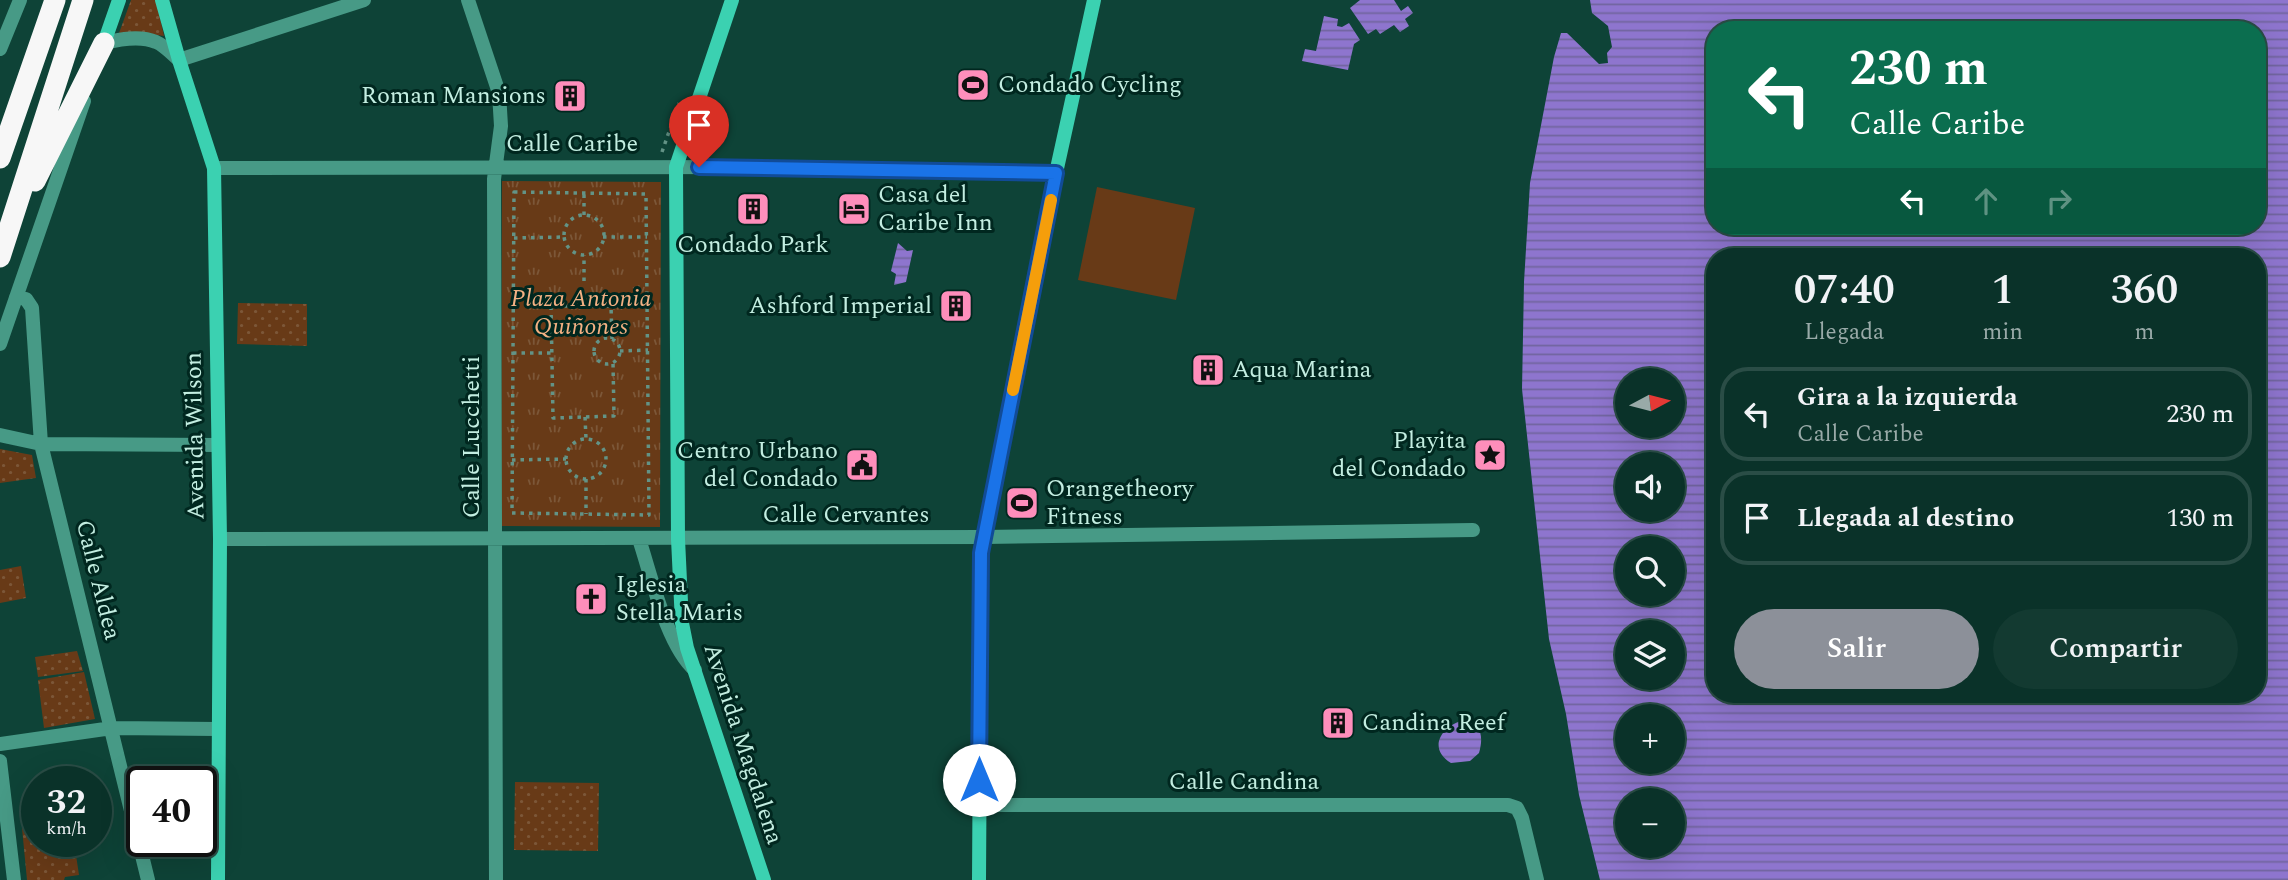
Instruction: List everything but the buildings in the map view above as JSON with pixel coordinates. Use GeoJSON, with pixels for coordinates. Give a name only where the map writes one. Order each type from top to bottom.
{"type":"FeatureCollection","features":[{"type":"Feature","properties":{"kind":"highway"},"geometry":{"type":"LineString","coordinates":[[0,158],[53,0]]}},
{"type":"Feature","properties":{"kind":"highway"},"geometry":{"type":"LineString","coordinates":[[0,257],[83,0]]}},
{"type":"Feature","properties":{"kind":"highway"},"geometry":{"type":"LineString","coordinates":[[0,118],[43,35]]}},
{"type":"Feature","properties":{"kind":"highway"},"geometry":{"type":"LineString","coordinates":[[11,226],[53,148],[104,43]]}},
{"type":"Feature","properties":{"kind":"street"},"geometry":{"type":"LineString","coordinates":[[0,49],[20,0]]}},
{"type":"Feature","properties":{"kind":"street"},"geometry":{"type":"LineString","coordinates":[[0,344],[119,0]]}},
{"type":"Feature","properties":{"kind":"street","name":"Avenida Wilson"},"geometry":{"type":"LineString","coordinates":[[162,0],[178,60],[214,168],[220,540],[218,880]]}},
{"type":"Feature","properties":{"kind":"street"},"geometry":{"type":"LineString","coordinates":[[104,43],[132,39],[157,42],[178,60],[364,0]]}},
{"type":"Feature","properties":{"kind":"street","name":"Calle Lucchetti"},"geometry":{"type":"LineString","coordinates":[[468,0],[499,93],[501,126],[496,167],[496,880]]}},
{"type":"Feature","properties":{"kind":"street","name":"Avenida Magdalena"},"geometry":{"type":"LineString","coordinates":[[732,0],[676,167],[678,539],[682,623],[687,648],[764,880]]}},
{"type":"Feature","properties":{"kind":"street"},"geometry":{"type":"LineString","coordinates":[[979,880],[981,553],[1056,173],[1094,0]]}},
{"type":"Feature","properties":{"kind":"street","name":"Calle Caribe"},"geometry":{"type":"LineString","coordinates":[[214,168],[676,167],[1056,173]]}},
{"type":"Feature","properties":{"kind":"street","name":"Calle Aldea"},"geometry":{"type":"LineString","coordinates":[[16,297],[26,299],[32,308],[41,444],[148,880]]}},
{"type":"Feature","properties":{"kind":"street"},"geometry":{"type":"LineString","coordinates":[[0,435],[41,444],[218,445]]}},
{"type":"Feature","properties":{"kind":"street","name":"Calle Cervantes"},"geometry":{"type":"LineString","coordinates":[[220,540],[984,537],[1473,530]]}},
{"type":"Feature","properties":{"kind":"street"},"geometry":{"type":"LineString","coordinates":[[639,539],[670,632],[686,662],[695,670]]}},
{"type":"Feature","properties":{"kind":"street"},"geometry":{"type":"LineString","coordinates":[[0,744],[112,728],[217,729]]}},
{"type":"Feature","properties":{"kind":"street"},"geometry":{"type":"LineString","coordinates":[[0,761],[14,880]]}},
{"type":"Feature","properties":{"kind":"street","name":"Calle Candina"},"geometry":{"type":"LineString","coordinates":[[979,805],[1508,805],[1517,808],[1522,818],[1537,880]]}},
{"type":"Feature","properties":{"kind":"path"},"geometry":{"type":"LineString","coordinates":[[514,192],[646,194],[647,237],[649,515],[512,513],[514,192]]}},
{"type":"Feature","properties":{"kind":"path"},"geometry":{"type":"LineString","coordinates":[[584,193],[584,215]]}},
{"type":"Feature","properties":{"kind":"path"},"geometry":{"type":"LineString","coordinates":[[584,215],[597,220],[603,237],[597,250],[584,255],[571,250],[564,237],[565,228],[571,220],[584,215]]}},
{"type":"Feature","properties":{"kind":"path"},"geometry":{"type":"LineString","coordinates":[[513,238],[564,237]]}},
{"type":"Feature","properties":{"kind":"path"},"geometry":{"type":"LineString","coordinates":[[603,237],[647,237]]}},
{"type":"Feature","properties":{"kind":"path"},"geometry":{"type":"LineString","coordinates":[[584,255],[584,281]]}},
{"type":"Feature","properties":{"kind":"path"},"geometry":{"type":"LineString","coordinates":[[612,339],[611,306],[551,306],[552,418],[614,416],[613,363],[620,351],[619,345],[612,339],[598,341],[594,353],[602,362],[613,363]]}},
{"type":"Feature","properties":{"kind":"path"},"geometry":{"type":"LineString","coordinates":[[620,351],[648,350]]}},
{"type":"Feature","properties":{"kind":"path"},"geometry":{"type":"LineString","coordinates":[[513,353],[552,353]]}},
{"type":"Feature","properties":{"kind":"path"},"geometry":{"type":"LineString","coordinates":[[585,417],[586,439]]}},
{"type":"Feature","properties":{"kind":"path"},"geometry":{"type":"LineString","coordinates":[[586,439],[595,441],[602,448],[605,461],[599,474],[586,479],[573,474],[566,459],[573,444],[586,439]]}},
{"type":"Feature","properties":{"kind":"path"},"geometry":{"type":"LineString","coordinates":[[512,460],[566,459]]}},
{"type":"Feature","properties":{"kind":"path"},"geometry":{"type":"LineString","coordinates":[[586,479],[586,514]]}},
{"type":"Feature","properties":{"kind":"green space"},"geometry":{"type":"Polygon","coordinates":[[[131,0],[156,0],[164,36],[136,32],[118,36],[131,0]]]}},
{"type":"Feature","properties":{"kind":"green space","name":"Plaza Antonia Quiñones"},"geometry":{"type":"Polygon","coordinates":[[[502,181],[661,182],[660,527],[501,526],[502,181]]]}},
{"type":"Feature","properties":{"kind":"green space"},"geometry":{"type":"Polygon","coordinates":[[[1097,187],[1195,208],[1176,300],[1078,280],[1097,187]]]}},
{"type":"Feature","properties":{"kind":"green space"},"geometry":{"type":"Polygon","coordinates":[[[238,303],[307,304],[307,346],[237,344],[238,303]]]}},
{"type":"Feature","properties":{"kind":"green space"},"geometry":{"type":"Polygon","coordinates":[[[0,449],[32,455],[36,478],[0,483],[0,449]]]}},
{"type":"Feature","properties":{"kind":"green space"},"geometry":{"type":"Polygon","coordinates":[[[21,566],[26,598],[0,603],[0,570],[21,566]]]}},
{"type":"Feature","properties":{"kind":"green space"},"geometry":{"type":"Polygon","coordinates":[[[77,651],[83,671],[38,677],[35,657],[77,651]]]}},
{"type":"Feature","properties":{"kind":"green space"},"geometry":{"type":"Polygon","coordinates":[[[84,672],[95,719],[44,728],[38,680],[84,672]]]}},
{"type":"Feature","properties":{"kind":"green space"},"geometry":{"type":"Polygon","coordinates":[[[515,782],[599,783],[598,851],[514,850],[515,782]]]}},
{"type":"Feature","properties":{"kind":"green space"},"geometry":{"type":"Polygon","coordinates":[[[25,857],[76,857],[79,875],[65,877],[64,880],[27,880],[25,857]]]}},
{"type":"Feature","properties":{"kind":"shaded area"},"geometry":{"type":"Polygon","coordinates":[[[1360,0],[1394,0],[1401,11],[1408,6],[1413,13],[1405,19],[1409,26],[1400,32],[1394,25],[1380,34],[1376,29],[1368,34],[1350,8],[1360,0]]]}},
{"type":"Feature","properties":{"kind":"shaded area"},"geometry":{"type":"Polygon","coordinates":[[[1590,0],[2288,0],[2288,880],[1600,880],[1579,795],[1566,714],[1549,639],[1522,389],[1524,282],[1530,183],[1554,57],[1561,33],[1567,33],[1599,64],[1608,63],[1607,53],[1612,47],[1608,26],[1592,13],[1590,0]]]}},
{"type":"Feature","properties":{"kind":"shaded area"},"geometry":{"type":"Polygon","coordinates":[[[1324,16],[1338,19],[1337,26],[1342,27],[1349,23],[1360,40],[1354,44],[1348,70],[1302,61],[1305,49],[1316,51],[1324,16]]]}},
{"type":"Feature","properties":{"kind":"shaded area"},"geometry":{"type":"Polygon","coordinates":[[[898,243],[907,251],[913,250],[906,282],[894,285],[896,274],[891,271],[898,243]]]}},
{"type":"Feature","properties":{"kind":"shaded area"},"geometry":{"type":"Polygon","coordinates":[[[1465,720],[1475,725],[1480,733],[1479,753],[1470,761],[1451,763],[1440,751],[1440,737],[1450,726],[1465,720]]]}},
{"type":"Feature","properties":{"kind":"slow traffic"},"geometry":{"type":"LineString","coordinates":[[1013,390],[1051,200]]}},
{"type":"Feature","properties":{"kind":"place","name":"Condado Cycling"},"geometry":{"type":"Point","coordinates":[973,85]}},
{"type":"Feature","properties":{"kind":"place","name":"Roman Mansions"},"geometry":{"type":"Point","coordinates":[570,96]}},
{"type":"Feature","properties":{"kind":"place","name":"Condado Park"},"geometry":{"type":"Point","coordinates":[753,209]}},
{"type":"Feature","properties":{"kind":"place","name":"Casa del Caribe Inn"},"geometry":{"type":"Point","coordinates":[854,209]}},
{"type":"Feature","properties":{"kind":"place","name":"Ashford Imperial"},"geometry":{"type":"Point","coordinates":[956,306]}},
{"type":"Feature","properties":{"kind":"place","name":"Aqua Marina"},"geometry":{"type":"Point","coordinates":[1208,370]}},
{"type":"Feature","properties":{"kind":"place","name":"Playita del Condado"},"geometry":{"type":"Point","coordinates":[1490,455]}},
{"type":"Feature","properties":{"kind":"place","name":"Centro Urbano del Condado"},"geometry":{"type":"Point","coordinates":[862,465]}},
{"type":"Feature","properties":{"kind":"place","name":"Orangetheory Fitness"},"geometry":{"type":"Point","coordinates":[1022,503]}},
{"type":"Feature","properties":{"kind":"place","name":"Iglesia Stella Maris"},"geometry":{"type":"Point","coordinates":[591,599]}},
{"type":"Feature","properties":{"kind":"place","name":"Candina Reef"},"geometry":{"type":"Point","coordinates":[1338,723]}},
{"type":"Feature","properties":{"kind":"route"},"geometry":{"type":"LineString","coordinates":[[699,167],[1056,173],[981,553],[979,780]]}}]}
